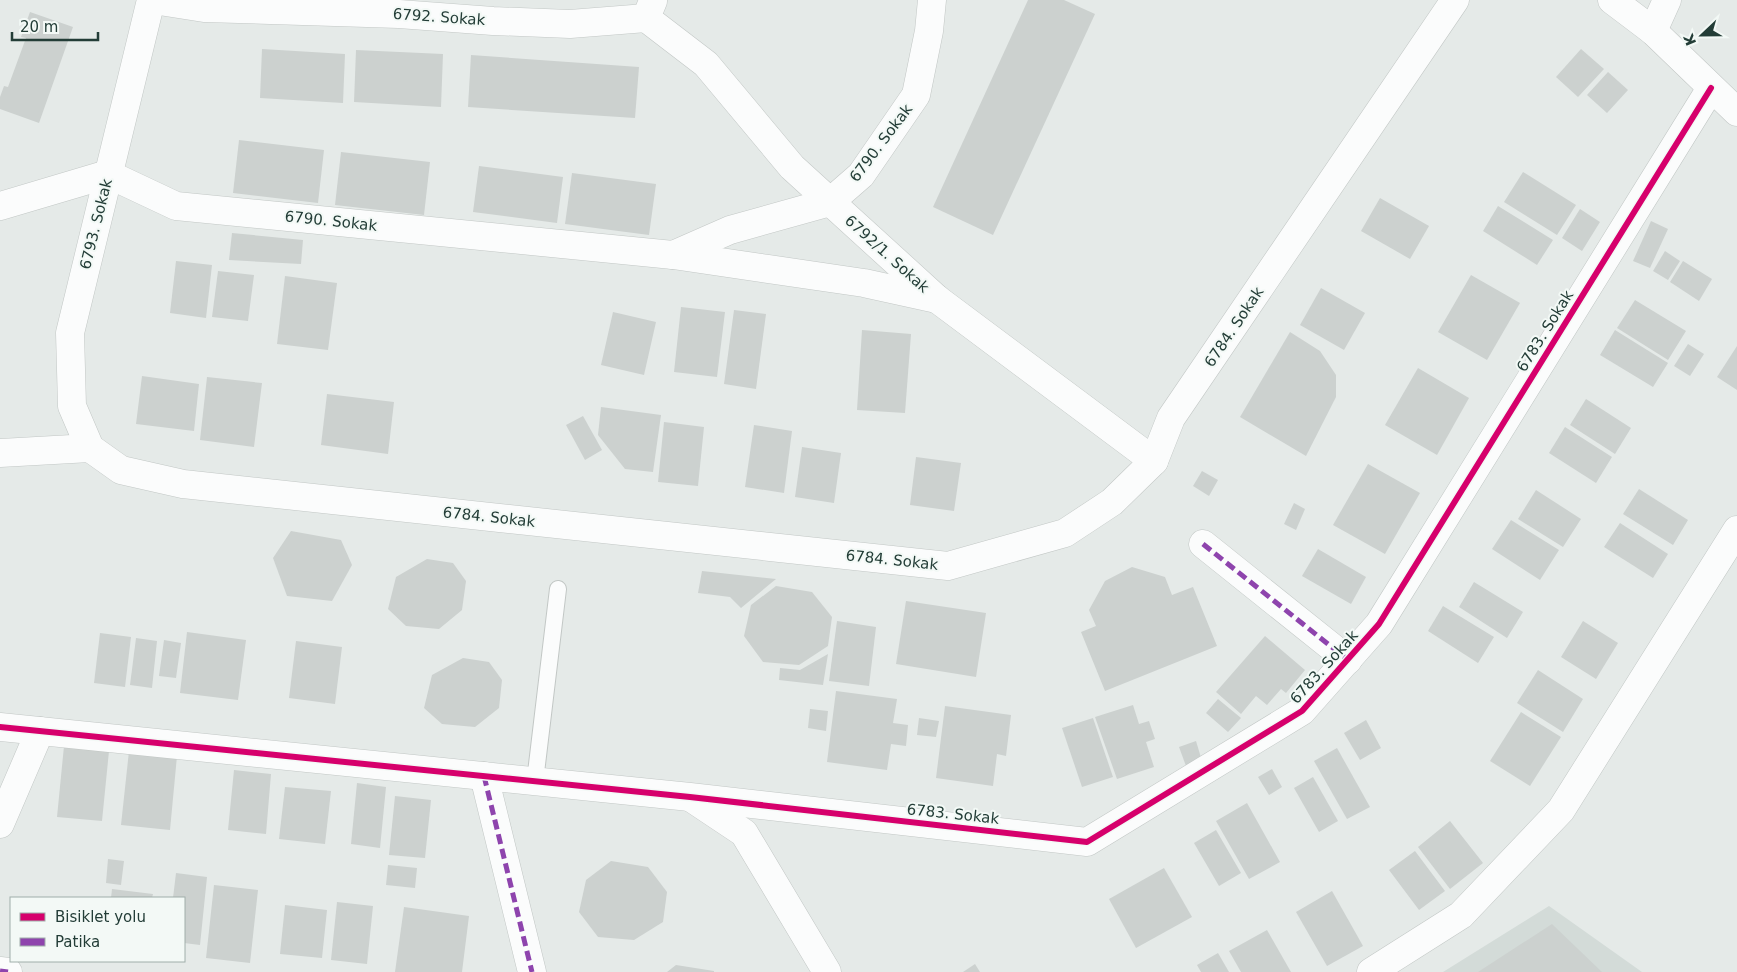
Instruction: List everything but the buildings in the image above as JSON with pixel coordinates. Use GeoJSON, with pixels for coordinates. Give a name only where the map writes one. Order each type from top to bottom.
{"type":"FeatureCollection","features":[{"type":"Feature","properties":{"kind":"street","name":"6792. Sokak"},"geometry":{"type":"LineString","coordinates":[[152,0],[204,8],[399,14],[493,21],[570,24],[650,9]]}},
{"type":"Feature","properties":{"kind":"street","name":"6793. Sokak"},"geometry":{"type":"LineString","coordinates":[[90,448],[72,406],[70,333],[152,0]]}},
{"type":"Feature","properties":{"kind":"street","name":"6790. Sokak"},"geometry":{"type":"LineString","coordinates":[[672,254],[730,230],[830,202],[861,175],[916,95],[929,31],[932,0]]}},
{"type":"Feature","properties":{"kind":"street","name":"6784. Sokak"},"geometry":{"type":"LineString","coordinates":[[90,448],[121,470],[183,484],[948,566],[1065,533],[1112,502],[1154,461],[1171,418],[1455,0]]}},
{"type":"Feature","properties":{"kind":"street"},"geometry":{"type":"LineString","coordinates":[[1612,0],[1653,31],[1737,112]]}},
{"type":"Feature","properties":{"kind":"street"},"geometry":{"type":"LineString","coordinates":[[1653,31],[1667,0]]}},
{"type":"Feature","properties":{"kind":"street","name":"6792/1. Sokak"},"geometry":{"type":"LineString","coordinates":[[650,9],[706,64],[792,167],[936,298],[1154,461]]}},
{"type":"Feature","properties":{"kind":"street","name":"6783. Sokak"},"geometry":{"type":"LineString","coordinates":[[0,727],[690,797],[1087,842],[1302,712],[1379,624],[1711,88]]}},
{"type":"Feature","properties":{"kind":"street"},"geometry":{"type":"LineString","coordinates":[[0,206],[108,174]]}},
{"type":"Feature","properties":{"kind":"street","name":"6790. Sokak"},"geometry":{"type":"LineString","coordinates":[[108,174],[176,206],[672,254],[864,283],[936,298]]}},
{"type":"Feature","properties":{"kind":"street"},"geometry":{"type":"LineString","coordinates":[[0,453],[90,448]]}},
{"type":"Feature","properties":{"kind":"street"},"geometry":{"type":"LineString","coordinates":[[1371,972],[1461,915],[1561,810],[1737,530]]}},
{"type":"Feature","properties":{"kind":"street"},"geometry":{"type":"LineString","coordinates":[[1203,544],[1348,660]]}},
{"type":"Feature","properties":{"kind":"street"},"geometry":{"type":"LineString","coordinates":[[0,824],[40,731]]}},
{"type":"Feature","properties":{"kind":"street"},"geometry":{"type":"LineString","coordinates":[[484,776],[532,972]]}},
{"type":"Feature","properties":{"kind":"street"},"geometry":{"type":"LineString","coordinates":[[690,797],[744,833],[827,972]]}},
{"type":"Feature","properties":{"kind":"street"},"geometry":{"type":"LineString","coordinates":[[0,971],[8,972]]}},
{"type":"Feature","properties":{"kind":"lane"},"geometry":{"type":"LineString","coordinates":[[535,781],[558,589]]}},
{"type":"Feature","properties":{"kind":"shaded area"},"geometry":{"type":"Polygon","coordinates":[[[1549,906],[1642,972],[1443,972],[1549,906]]]}},
{"type":"Feature","properties":{"kind":"marked path"},"geometry":{"type":"LineString","coordinates":[[1203,544],[1348,660]]}},
{"type":"Feature","properties":{"kind":"marked path"},"geometry":{"type":"LineString","coordinates":[[484,776],[532,972]]}},
{"type":"Feature","properties":{"kind":"marked path"},"geometry":{"type":"LineString","coordinates":[[0,971],[8,972]]}},
{"type":"Feature","properties":{"kind":"cycle path"},"geometry":{"type":"LineString","coordinates":[[0,727],[690,797],[1087,842],[1302,711],[1379,624],[1711,88]]}}]}
